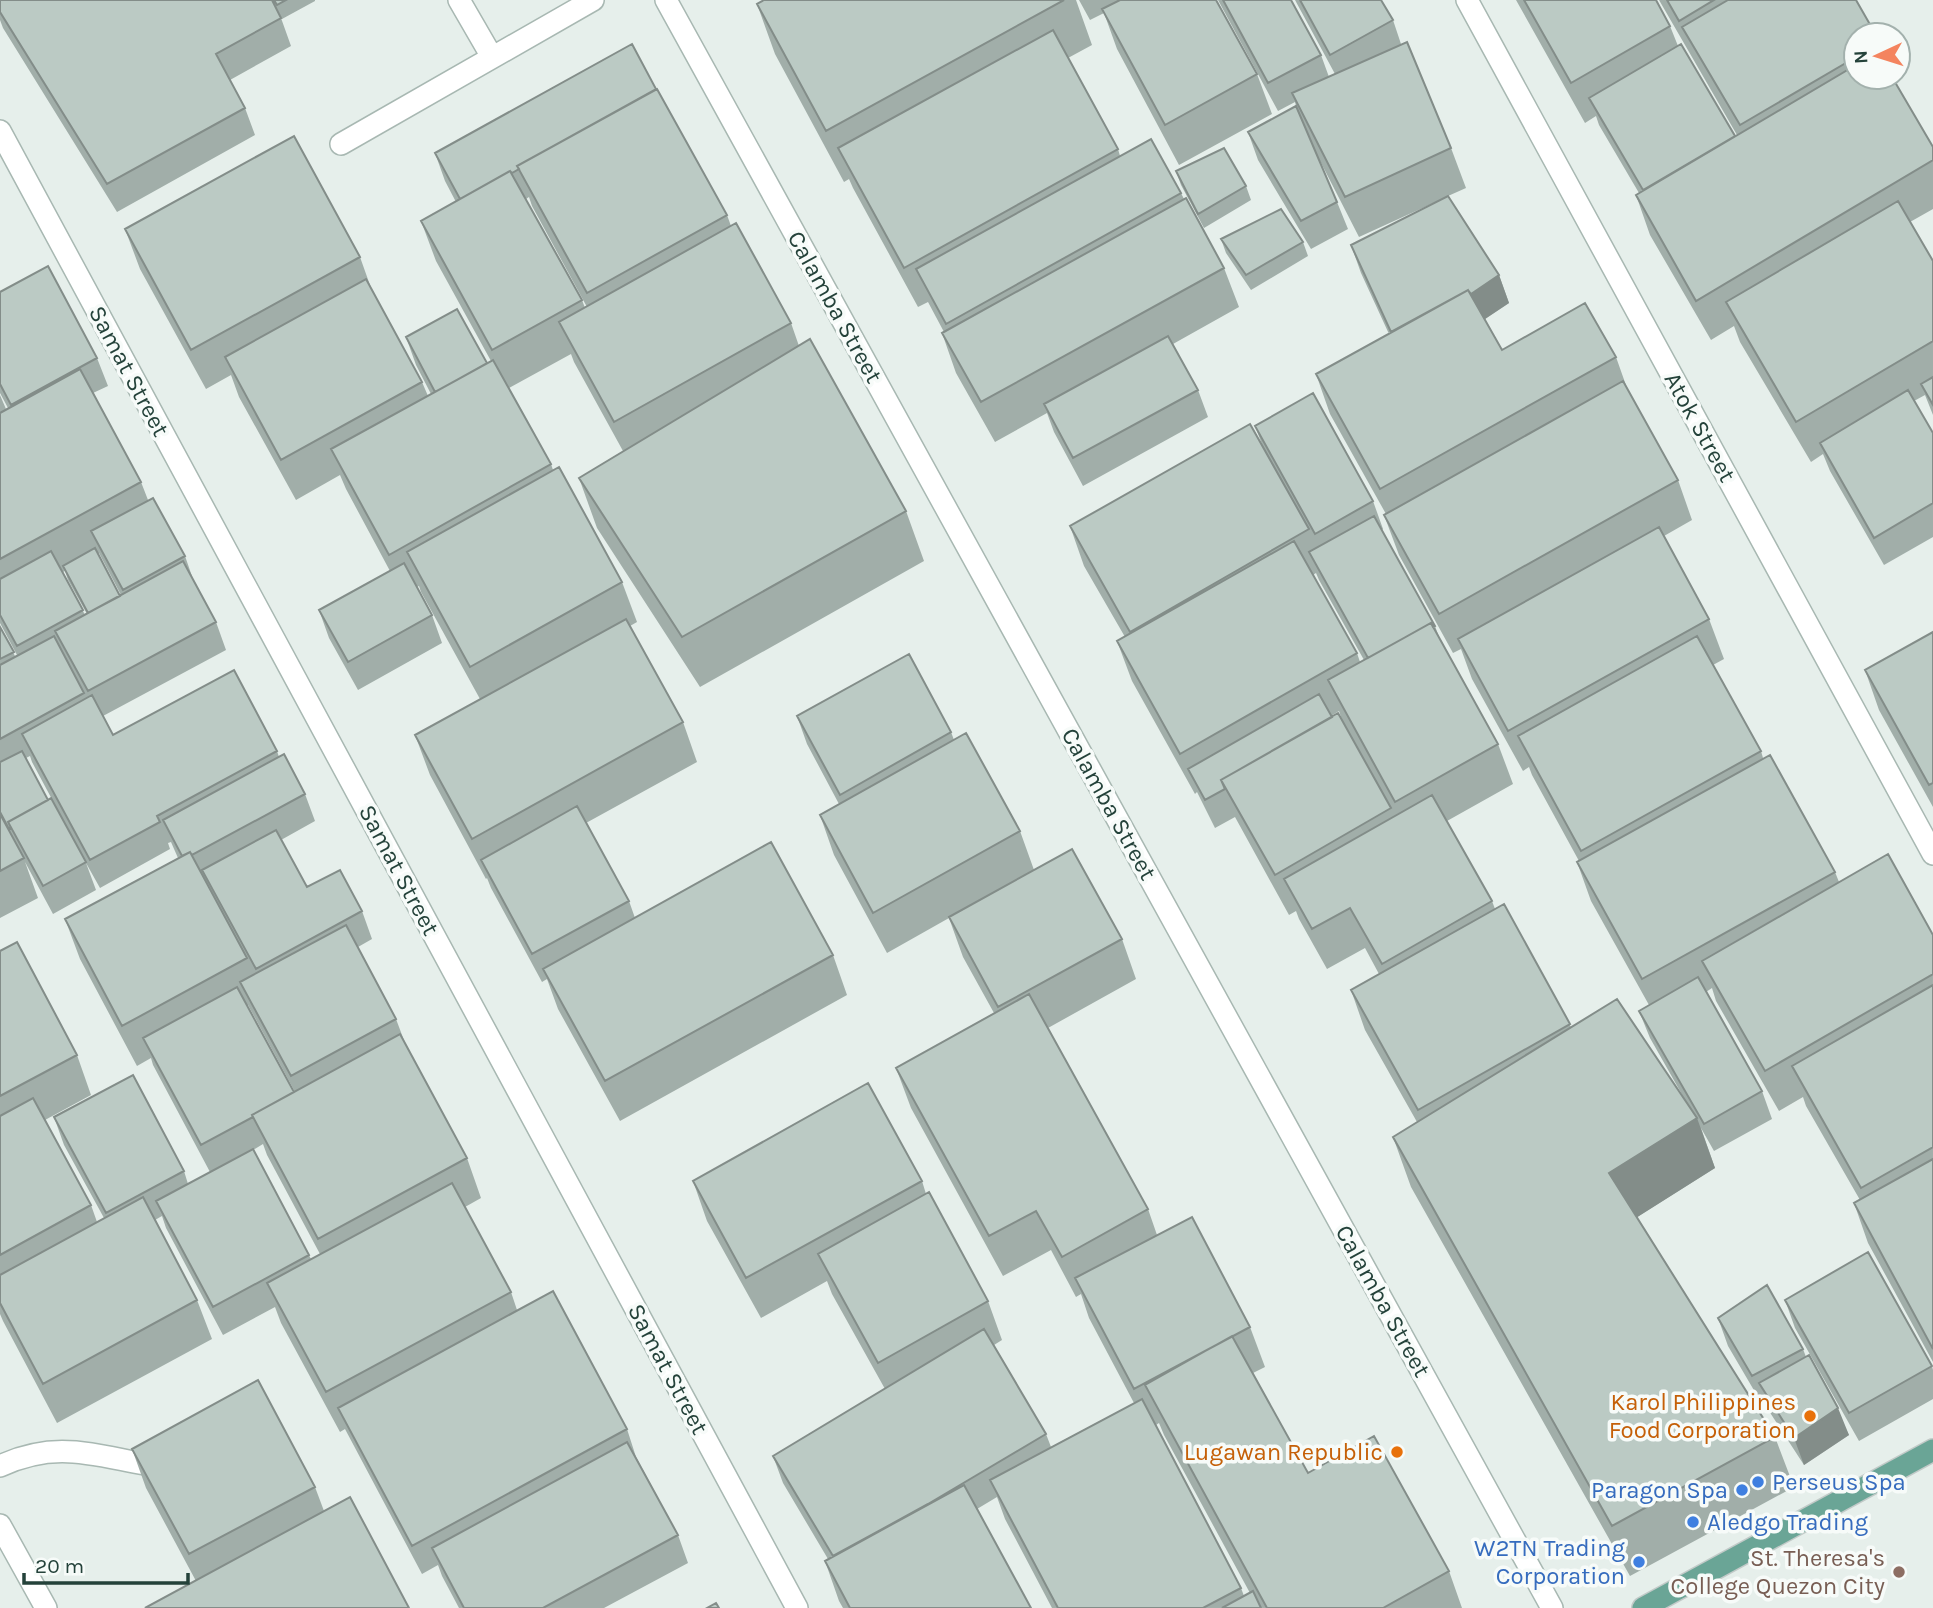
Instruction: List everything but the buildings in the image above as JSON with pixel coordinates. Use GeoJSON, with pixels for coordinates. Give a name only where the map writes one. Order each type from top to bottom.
{"type":"FeatureCollection","features":[{"type":"Feature","properties":{"kind":"main road"},"geometry":{"type":"LineString","coordinates":[[1643,1608],[1933,1450]]}},
{"type":"Feature","properties":{"kind":"street"},"geometry":{"type":"LineString","coordinates":[[459,0],[492,57]]}},
{"type":"Feature","properties":{"kind":"street"},"geometry":{"type":"LineString","coordinates":[[341,144],[593,0]]}},
{"type":"Feature","properties":{"kind":"street","name":"Calamba Street"},"geometry":{"type":"LineString","coordinates":[[666,0],[1552,1608]]}},
{"type":"Feature","properties":{"kind":"street","name":"Atok Street"},"geometry":{"type":"LineString","coordinates":[[1467,0],[1933,854]]}},
{"type":"Feature","properties":{"kind":"street","name":"Samat Street"},"geometry":{"type":"LineString","coordinates":[[0,131],[797,1608]]}},
{"type":"Feature","properties":{"kind":"street"},"geometry":{"type":"LineString","coordinates":[[0,1465],[45,1450],[69,1450],[145,1464]]}},
{"type":"Feature","properties":{"kind":"street"},"geometry":{"type":"LineString","coordinates":[[0,1525],[46,1608]]}},
{"type":"Feature","properties":{"kind":"place","name":"Karol Philippines Food Corporation"},"geometry":{"type":"Point","coordinates":[1810,1416]}},
{"type":"Feature","properties":{"kind":"place","name":"Lugawan Republic"},"geometry":{"type":"Point","coordinates":[1397,1452]}},
{"type":"Feature","properties":{"kind":"place","name":"Perseus Spa"},"geometry":{"type":"Point","coordinates":[1758,1482]}},
{"type":"Feature","properties":{"kind":"place","name":"Paragon Spa"},"geometry":{"type":"Point","coordinates":[1742,1490]}},
{"type":"Feature","properties":{"kind":"place","name":"Aledgo Trading"},"geometry":{"type":"Point","coordinates":[1693,1522]}},
{"type":"Feature","properties":{"kind":"place","name":"W2TN Trading Corporation"},"geometry":{"type":"Point","coordinates":[1639,1562]}},
{"type":"Feature","properties":{"kind":"place","name":"St. Theresa's College Quezon City"},"geometry":{"type":"Point","coordinates":[1899,1572]}}]}
